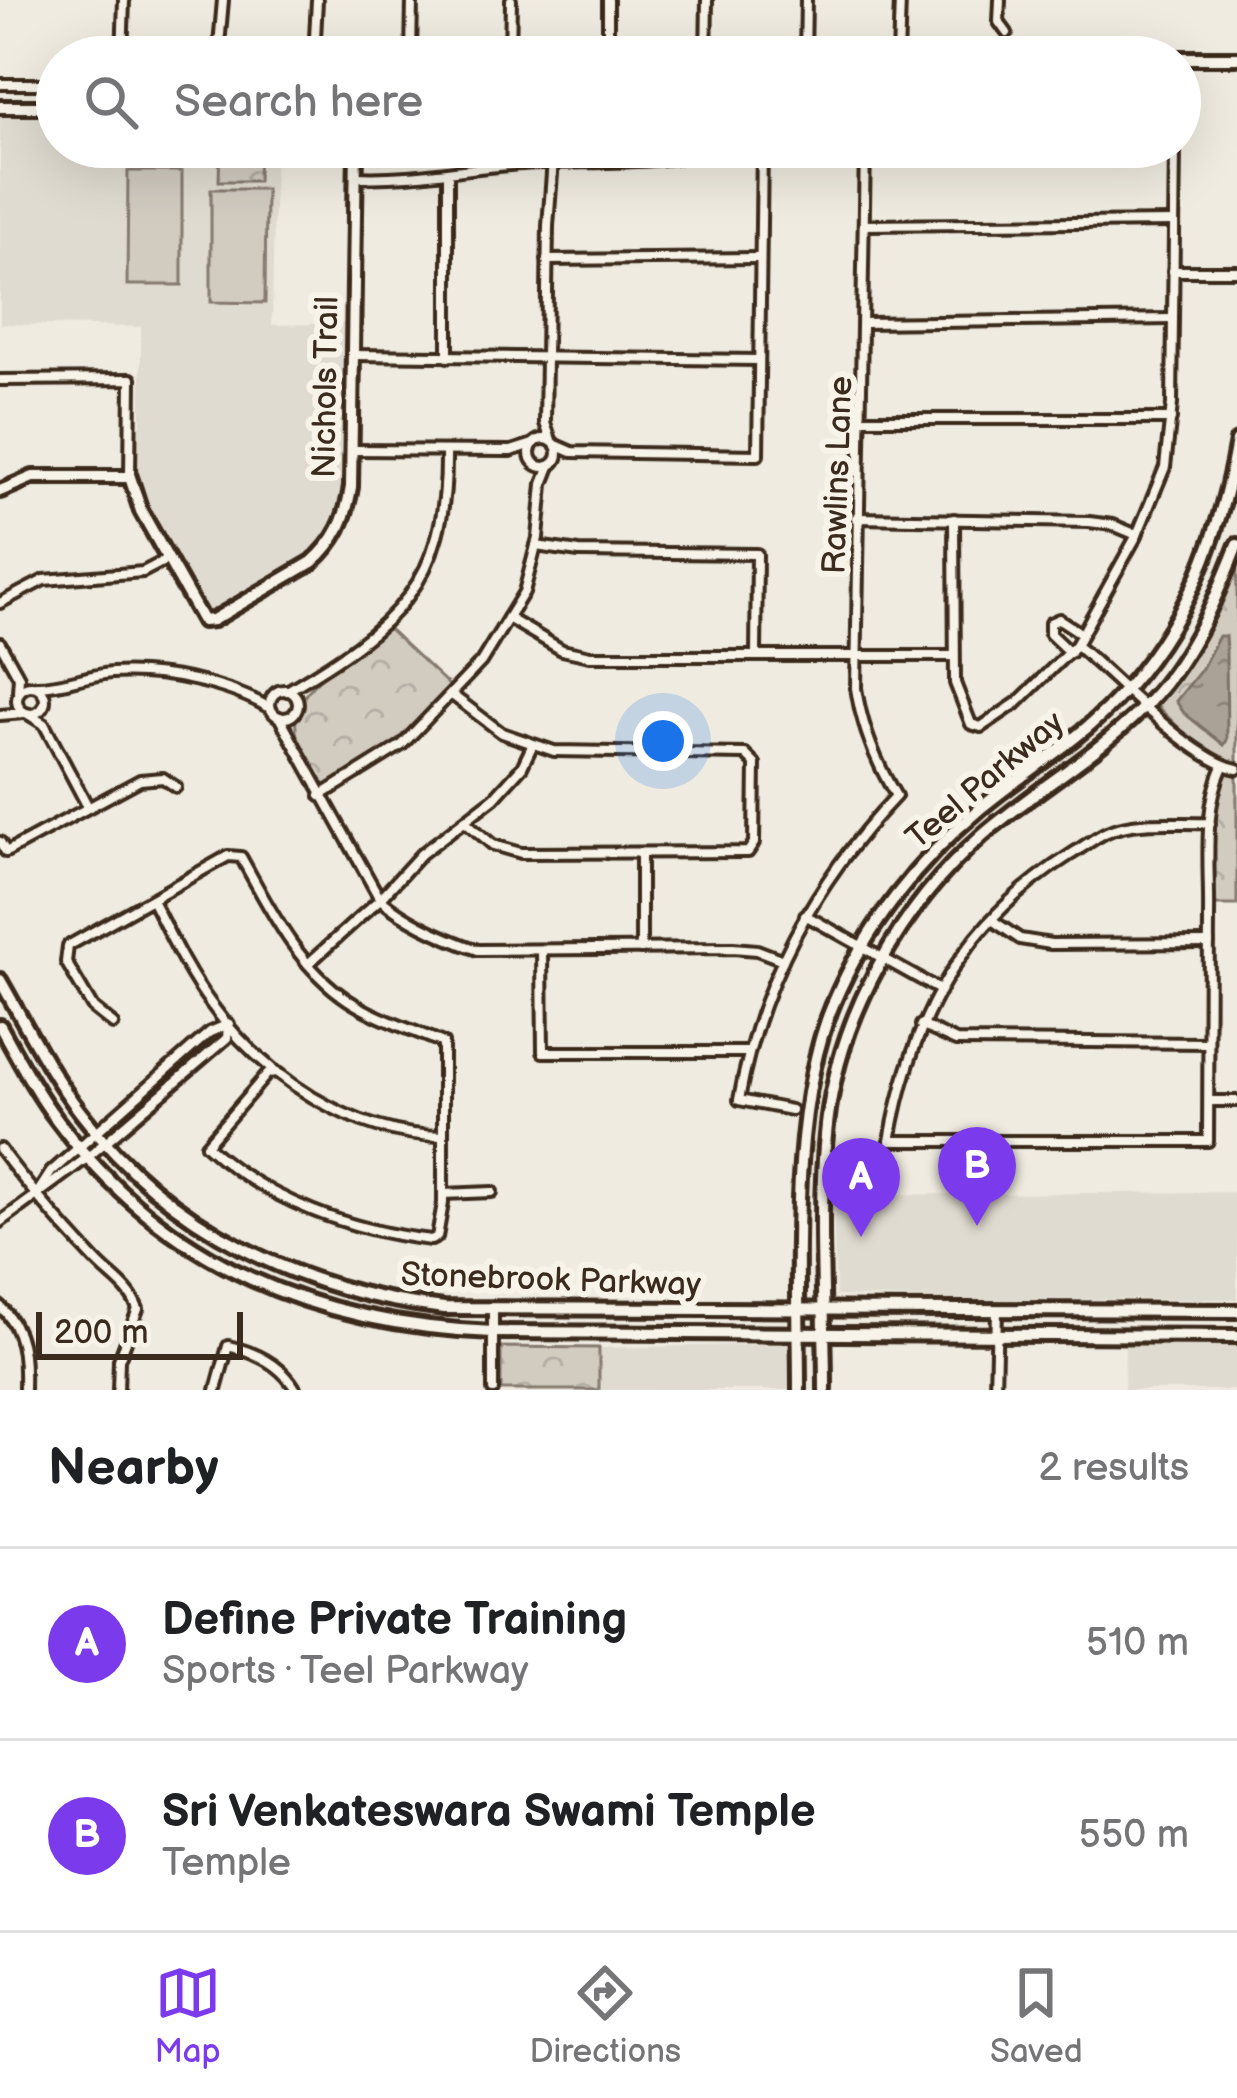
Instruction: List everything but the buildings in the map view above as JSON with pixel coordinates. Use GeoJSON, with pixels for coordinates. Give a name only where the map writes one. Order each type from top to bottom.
{"type":"FeatureCollection","features":[{"type":"Feature","properties":{"kind":"main road"},"geometry":{"type":"LineString","coordinates":[[1201,58],[1237,58]]}},
{"type":"Feature","properties":{"kind":"main road"},"geometry":{"type":"LineString","coordinates":[[0,106],[36,107]]}},
{"type":"Feature","properties":{"kind":"main road","name":"Nichols Trail"},"geometry":{"type":"LineString","coordinates":[[166,560],[203,620],[221,616],[312,562],[326,550],[348,508],[355,168]]}},
{"type":"Feature","properties":{"kind":"main road","name":"Teel Parkway"},"geometry":{"type":"LineString","coordinates":[[799,1390],[803,1133],[810,1079],[829,1014],[887,908],[937,847],[1060,750],[1160,647],[1199,580],[1219,522],[1237,441]]}},
{"type":"Feature","properties":{"kind":"main road"},"geometry":{"type":"LineString","coordinates":[[0,490],[33,477],[130,477],[166,560]]}},
{"type":"Feature","properties":{"kind":"main road","name":"Teel Parkway"},"geometry":{"type":"LineString","coordinates":[[825,1390],[822,1189],[827,1120],[854,1020],[882,960],[934,886],[984,834],[1092,753],[1145,706],[1192,643],[1237,544]]}},
{"type":"Feature","properties":{"kind":"main road","name":"Stonebrook Parkway"},"geometry":{"type":"LineString","coordinates":[[0,980],[65,1091],[101,1138],[176,1207],[211,1232],[272,1264],[376,1298],[444,1308],[1237,1311]]}},
{"type":"Feature","properties":{"kind":"main road","name":"Stonebrook Parkway"},"geometry":{"type":"LineString","coordinates":[[0,1026],[39,1094],[130,1202],[225,1268],[325,1309],[422,1329],[494,1332],[1237,1336]]}},
{"type":"Feature","properties":{"kind":"main road"},"geometry":{"type":"LineString","coordinates":[[623,1309],[623,1333]]}},
{"type":"Feature","properties":{"kind":"main road"},"geometry":{"type":"LineString","coordinates":[[1142,1336],[1146,1311]]}},
{"type":"Feature","properties":{"kind":"street"},"geometry":{"type":"LineString","coordinates":[[123,36],[124,0]]}},
{"type":"Feature","properties":{"kind":"street"},"geometry":{"type":"LineString","coordinates":[[220,36],[223,0]]}},
{"type":"Feature","properties":{"kind":"street"},"geometry":{"type":"LineString","coordinates":[[315,36],[317,0]]}},
{"type":"Feature","properties":{"kind":"street"},"geometry":{"type":"LineString","coordinates":[[411,36],[412,0]]}},
{"type":"Feature","properties":{"kind":"street"},"geometry":{"type":"LineString","coordinates":[[510,36],[511,0]]}},
{"type":"Feature","properties":{"kind":"street"},"geometry":{"type":"LineString","coordinates":[[608,0],[608,36]]}},
{"type":"Feature","properties":{"kind":"street"},"geometry":{"type":"LineString","coordinates":[[706,36],[707,0]]}},
{"type":"Feature","properties":{"kind":"street"},"geometry":{"type":"LineString","coordinates":[[805,36],[806,0]]}},
{"type":"Feature","properties":{"kind":"street"},"geometry":{"type":"LineString","coordinates":[[899,36],[900,0]]}},
{"type":"Feature","properties":{"kind":"street"},"geometry":{"type":"LineString","coordinates":[[1000,0],[999,22],[1007,33]]}},
{"type":"Feature","properties":{"kind":"street"},"geometry":{"type":"LineString","coordinates":[[0,85],[36,84]]}},
{"type":"Feature","properties":{"kind":"street"},"geometry":{"type":"LineString","coordinates":[[355,177],[495,168]]}},
{"type":"Feature","properties":{"kind":"street"},"geometry":{"type":"LineString","coordinates":[[320,796],[385,758],[452,695],[481,662],[524,592],[536,546],[543,484],[552,464],[553,443],[545,423],[554,168]]}},
{"type":"Feature","properties":{"kind":"street"},"geometry":{"type":"LineString","coordinates":[[511,452],[536,442],[572,452],[758,455],[761,168]]}},
{"type":"Feature","properties":{"kind":"street","name":"Rawlins Lane"},"geometry":{"type":"LineString","coordinates":[[805,915],[857,837],[896,796],[861,722],[856,655],[865,168]]}},
{"type":"Feature","properties":{"kind":"street"},"geometry":{"type":"LineString","coordinates":[[954,519],[957,694],[977,727],[1018,702],[1073,649],[1138,536],[1166,467],[1175,168]]}},
{"type":"Feature","properties":{"kind":"street"},"geometry":{"type":"LineString","coordinates":[[448,172],[448,357]]}},
{"type":"Feature","properties":{"kind":"street"},"geometry":{"type":"LineString","coordinates":[[864,225],[1174,222]]}},
{"type":"Feature","properties":{"kind":"street"},"geometry":{"type":"LineString","coordinates":[[547,260],[759,258]]}},
{"type":"Feature","properties":{"kind":"street"},"geometry":{"type":"LineString","coordinates":[[1173,271],[1237,271]]}},
{"type":"Feature","properties":{"kind":"street"},"geometry":{"type":"LineString","coordinates":[[864,323],[1173,319]]}},
{"type":"Feature","properties":{"kind":"street"},"geometry":{"type":"LineString","coordinates":[[352,355],[759,360]]}},
{"type":"Feature","properties":{"kind":"street"},"geometry":{"type":"LineString","coordinates":[[0,380],[130,379],[130,477]]}},
{"type":"Feature","properties":{"kind":"street"},"geometry":{"type":"LineString","coordinates":[[863,419],[1171,418]]}},
{"type":"Feature","properties":{"kind":"street"},"geometry":{"type":"LineString","coordinates":[[543,484],[534,462],[545,423]]}},
{"type":"Feature","properties":{"kind":"street"},"geometry":{"type":"LineString","coordinates":[[352,450],[511,452],[552,464],[572,452]]}},
{"type":"Feature","properties":{"kind":"street"},"geometry":{"type":"LineString","coordinates":[[2,714],[18,693],[35,686],[110,674],[136,673],[247,695],[287,691],[367,640],[412,592],[430,557],[445,509],[446,451]]}},
{"type":"Feature","properties":{"kind":"street"},"geometry":{"type":"LineString","coordinates":[[856,518],[1089,522],[1113,525],[1138,536]]}},
{"type":"Feature","properties":{"kind":"street"},"geometry":{"type":"LineString","coordinates":[[536,546],[579,552],[757,554],[756,655]]}},
{"type":"Feature","properties":{"kind":"street"},"geometry":{"type":"LineString","coordinates":[[0,603],[44,580],[143,572],[166,560]]}},
{"type":"Feature","properties":{"kind":"street"},"geometry":{"type":"LineString","coordinates":[[508,618],[558,648],[581,655],[953,656]]}},
{"type":"Feature","properties":{"kind":"street"},"geometry":{"type":"LineString","coordinates":[[1083,635],[1059,619],[1050,623],[1050,634],[1126,687],[1196,751],[1237,769]]}},
{"type":"Feature","properties":{"kind":"street"},"geometry":{"type":"LineString","coordinates":[[0,643],[19,677],[44,694],[44,724],[87,806]]}},
{"type":"Feature","properties":{"kind":"street"},"geometry":{"type":"LineString","coordinates":[[19,677],[18,705],[44,724]]}},
{"type":"Feature","properties":{"kind":"street"},"geometry":{"type":"LineString","coordinates":[[293,739],[297,708],[310,677]]}},
{"type":"Feature","properties":{"kind":"street"},"geometry":{"type":"LineString","coordinates":[[2,714],[27,713],[44,706],[57,686]]}},
{"type":"Feature","properties":{"kind":"street"},"geometry":{"type":"LineString","coordinates":[[287,691],[297,708]]}},
{"type":"Feature","properties":{"kind":"street"},"geometry":{"type":"LineString","coordinates":[[270,708],[275,693]]}},
{"type":"Feature","properties":{"kind":"street"},"geometry":{"type":"LineString","coordinates":[[247,695],[280,717],[380,899],[399,914],[478,950],[733,948],[757,950],[783,960]]}},
{"type":"Feature","properties":{"kind":"street"},"geometry":{"type":"LineString","coordinates":[[452,695],[491,726],[532,746],[577,754],[745,754],[753,758],[754,843],[745,852],[521,853],[494,844],[466,822]]}},
{"type":"Feature","properties":{"kind":"street"},"geometry":{"type":"LineString","coordinates":[[280,717],[297,708]]}},
{"type":"Feature","properties":{"kind":"street"},"geometry":{"type":"LineString","coordinates":[[308,964],[380,899],[421,854],[466,822],[516,775],[532,746]]}},
{"type":"Feature","properties":{"kind":"street"},"geometry":{"type":"LineString","coordinates":[[1210,823],[1113,829],[1039,875],[992,920],[938,989],[899,1088],[890,1141],[1208,1142],[1210,823],[1213,793],[1223,766]]}},
{"type":"Feature","properties":{"kind":"street"},"geometry":{"type":"LineString","coordinates":[[0,842],[6,852],[140,779],[163,778],[176,787]]}},
{"type":"Feature","properties":{"kind":"street"},"geometry":{"type":"LineString","coordinates":[[641,853],[641,949]]}},
{"type":"Feature","properties":{"kind":"street"},"geometry":{"type":"LineString","coordinates":[[113,1024],[93,1008],[65,962],[65,951],[237,854],[308,964],[348,999],[443,1043],[443,1194],[437,1237],[431,1240],[380,1231],[308,1208],[255,1181],[206,1145],[268,1072],[276,1072]]}},
{"type":"Feature","properties":{"kind":"street"},"geometry":{"type":"LineString","coordinates":[[152,900],[199,986],[276,1072],[356,1118],[400,1132],[443,1136]]}},
{"type":"Feature","properties":{"kind":"street"},"geometry":{"type":"LineString","coordinates":[[791,1110],[739,1100],[748,1052],[805,915],[938,989]]}},
{"type":"Feature","properties":{"kind":"street"},"geometry":{"type":"LineString","coordinates":[[992,920],[1021,940],[1051,944],[1209,943]]}},
{"type":"Feature","properties":{"kind":"street"},"geometry":{"type":"LineString","coordinates":[[542,950],[543,1052],[748,1052]]}},
{"type":"Feature","properties":{"kind":"street"},"geometry":{"type":"LineString","coordinates":[[0,1222],[35,1196],[51,1172],[84,1152],[227,1037],[229,1024]]}},
{"type":"Feature","properties":{"kind":"street"},"geometry":{"type":"LineString","coordinates":[[101,1138],[210,1032],[229,1024]]}},
{"type":"Feature","properties":{"kind":"street"},"geometry":{"type":"LineString","coordinates":[[922,1024],[956,1041],[1208,1043]]}},
{"type":"Feature","properties":{"kind":"street"},"geometry":{"type":"LineString","coordinates":[[1208,1101],[1237,1101]]}},
{"type":"Feature","properties":{"kind":"street"},"geometry":{"type":"LineString","coordinates":[[0,1149],[35,1196],[101,1267],[132,1292],[138,1309],[119,1360],[118,1390]]}},
{"type":"Feature","properties":{"kind":"street"},"geometry":{"type":"LineString","coordinates":[[443,1194],[492,1192]]}},
{"type":"Feature","properties":{"kind":"street"},"geometry":{"type":"LineString","coordinates":[[0,1306],[19,1331],[25,1354],[24,1390]]}},
{"type":"Feature","properties":{"kind":"street"},"geometry":{"type":"LineString","coordinates":[[493,1308],[493,1390]]}},
{"type":"Feature","properties":{"kind":"street"},"geometry":{"type":"LineString","coordinates":[[995,1390],[998,1311]]}},
{"type":"Feature","properties":{"kind":"street"},"geometry":{"type":"LineString","coordinates":[[216,1390],[228,1346],[270,1363],[296,1390]]}},
{"type":"Feature","properties":{"kind":"shaded area"},"geometry":{"type":"Polygon","coordinates":[[[0,113],[36,114],[36,168],[275,168],[272,325],[346,323],[343,505],[336,523],[315,552],[211,614],[202,613],[149,515],[138,479],[135,427],[141,426],[141,327],[0,324],[0,113]]]}},
{"type":"Feature","properties":{"kind":"shaded area"},"geometry":{"type":"Polygon","coordinates":[[[1237,1192],[1237,1299],[836,1296],[833,1195],[1237,1192]]]}},
{"type":"Feature","properties":{"kind":"shaded area"},"geometry":{"type":"Polygon","coordinates":[[[1125,1343],[1237,1343],[1237,1390],[1124,1390],[1125,1343]]]}},
{"type":"Feature","properties":{"kind":"shaded area"},"geometry":{"type":"Polygon","coordinates":[[[790,1344],[791,1390],[599,1390],[599,1348],[790,1344]]]}},
{"type":"Feature","properties":{"kind":"green space"},"geometry":{"type":"Polygon","coordinates":[[[219,168],[258,168],[258,181],[219,181],[219,168]]]}},
{"type":"Feature","properties":{"kind":"green space"},"geometry":{"type":"Polygon","coordinates":[[[128,171],[182,171],[182,285],[127,285],[128,171]]]}},
{"type":"Feature","properties":{"kind":"green space"},"geometry":{"type":"Polygon","coordinates":[[[211,189],[266,189],[265,303],[211,302],[211,189]]]}},
{"type":"Feature","properties":{"kind":"green space"},"geometry":{"type":"Polygon","coordinates":[[[1237,557],[1237,905],[1212,905],[1214,806],[1228,762],[1184,733],[1156,705],[1213,616],[1237,557]]]}},
{"type":"Feature","properties":{"kind":"green space"},"geometry":{"type":"Polygon","coordinates":[[[388,628],[452,688],[390,749],[323,787],[304,756],[296,730],[298,709],[323,676],[388,628]]]}},
{"type":"Feature","properties":{"kind":"green space"},"geometry":{"type":"Polygon","coordinates":[[[501,1347],[599,1348],[599,1390],[501,1390],[501,1347]]]}},
{"type":"Feature","properties":{"kind":"water"},"geometry":{"type":"Polygon","coordinates":[[[1219,636],[1225,636],[1226,650],[1224,745],[1176,701],[1201,670],[1219,636]]]}},
{"type":"Feature","properties":{"kind":"place","name":"Sri Venkateswara Swami Temple"},"geometry":{"type":"Point","coordinates":[977,1226]}},
{"type":"Feature","properties":{"kind":"place","name":"Define Private Training"},"geometry":{"type":"Point","coordinates":[861,1237]}}]}
